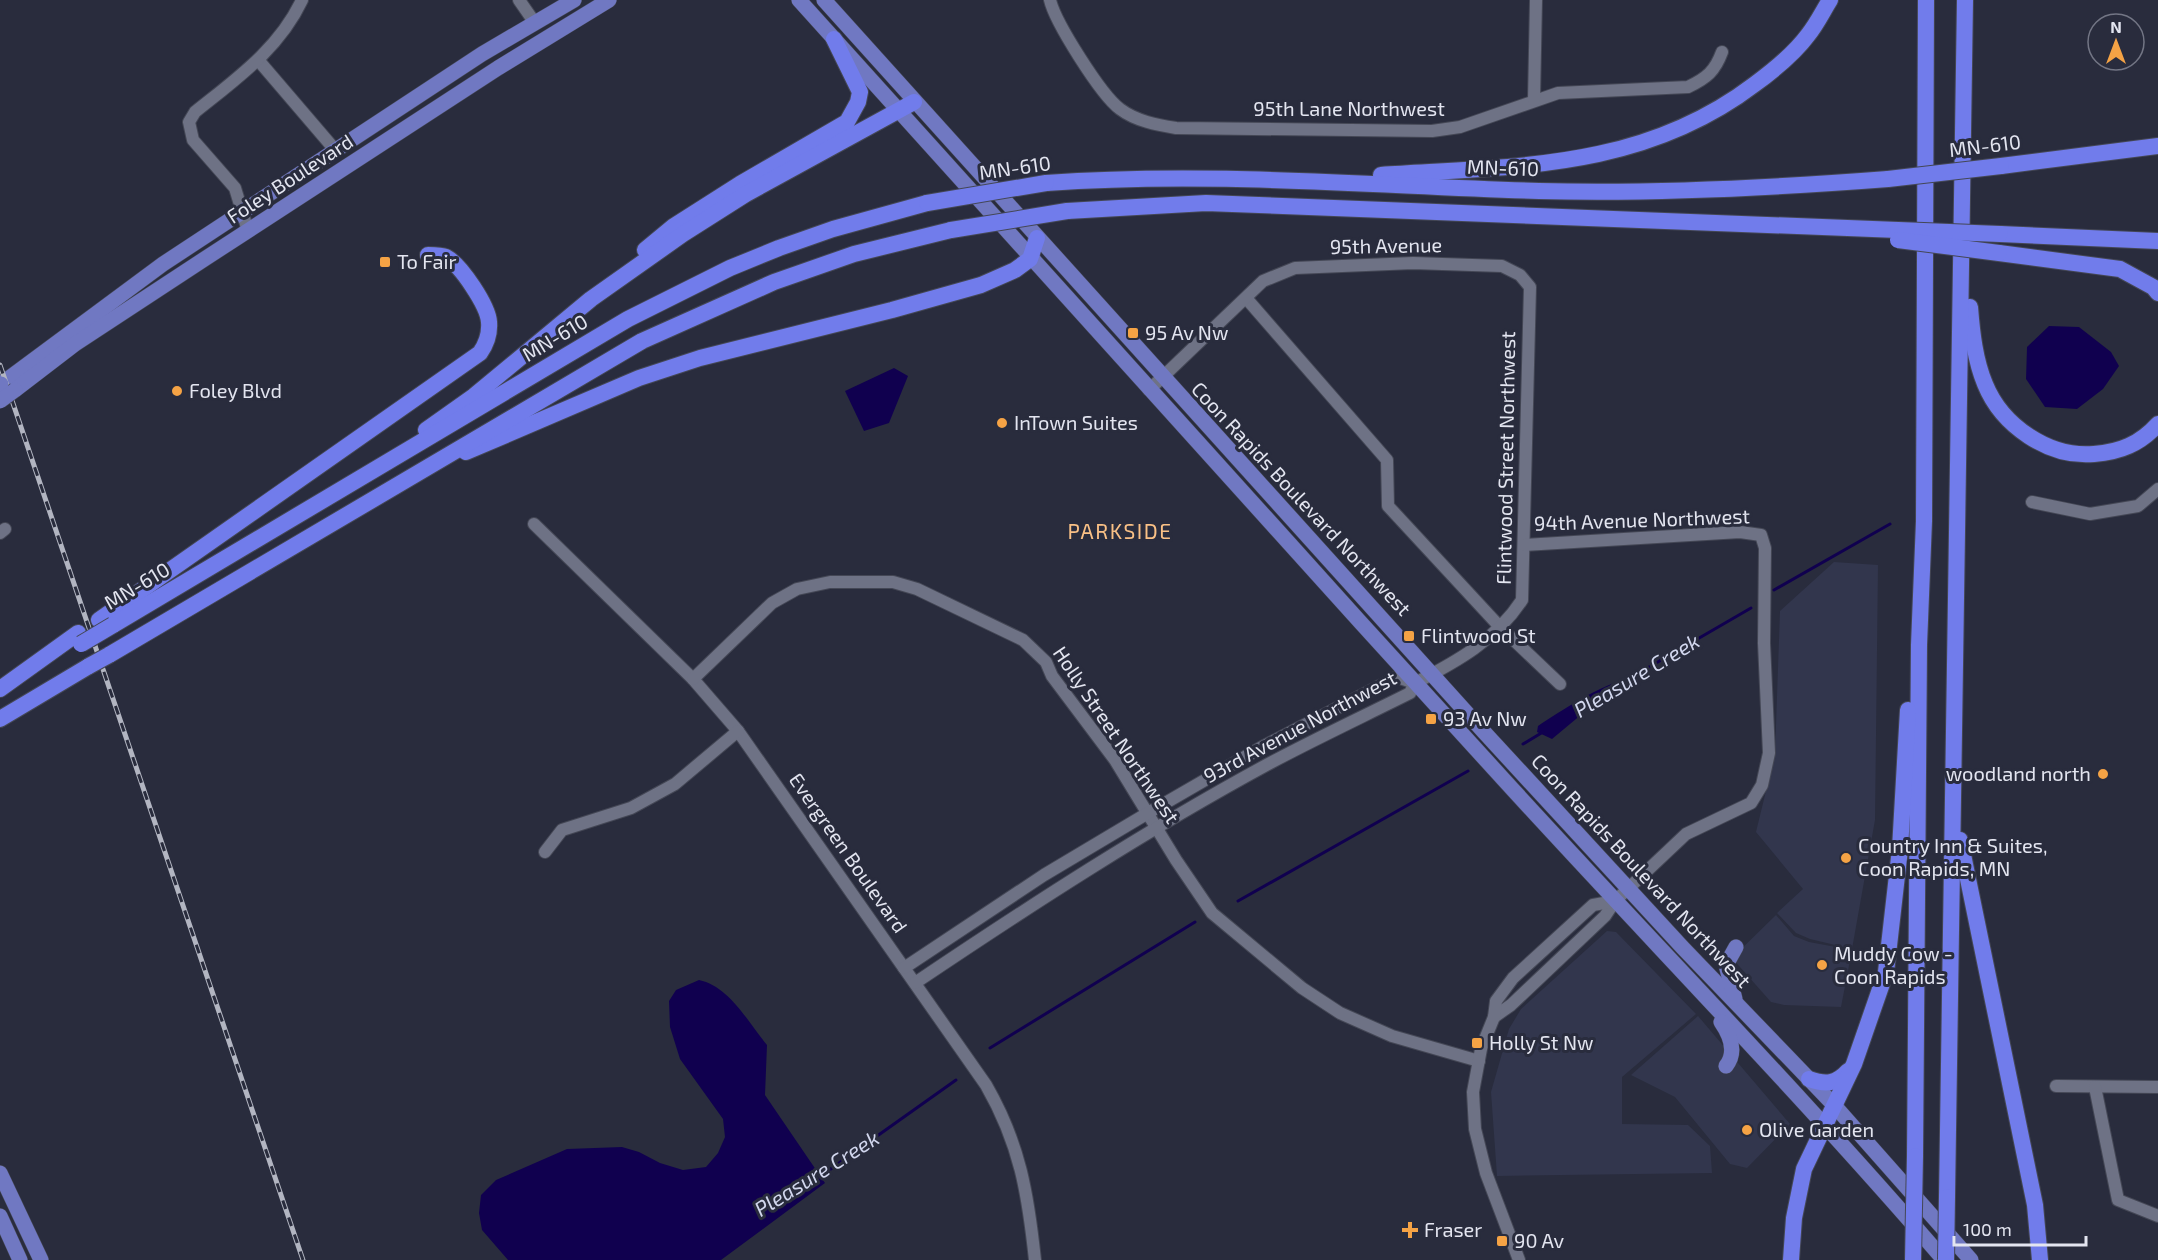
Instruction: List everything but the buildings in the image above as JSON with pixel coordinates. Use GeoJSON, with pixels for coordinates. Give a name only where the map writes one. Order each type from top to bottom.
{"type":"FeatureCollection","features":[{"type":"Feature","properties":{"kind":"highway"},"geometry":{"type":"LineString","coordinates":[[1338,183],[1376,175],[1527,167],[1600,155],[1651,142],[1696,122],[1741,95],[1779,65],[1808,35],[1830,0]]}},
{"type":"Feature","properties":{"kind":"highway"},"geometry":{"type":"LineString","coordinates":[[1913,1260],[1919,645],[1924,521],[1926,0]]}},
{"type":"Feature","properties":{"kind":"highway"},"geometry":{"type":"LineString","coordinates":[[1945,1260],[1954,810],[1965,0]]}},
{"type":"Feature","properties":{"kind":"highway"},"geometry":{"type":"LineString","coordinates":[[394,458],[441,417],[474,396],[591,300],[674,226],[847,122],[858,102],[860,92],[834,39]]}},
{"type":"Feature","properties":{"kind":"highway"},"geometry":{"type":"LineString","coordinates":[[591,300],[746,194],[914,102]]}},
{"type":"Feature","properties":{"kind":"highway","name":"MN-610"},"geometry":{"type":"LineString","coordinates":[[0,690],[106,623],[394,458],[628,319],[730,268],[833,229],[927,203],[1046,183],[1176,177],[1621,192],[1795,186],[1888,179],[2158,146]]}},
{"type":"Feature","properties":{"kind":"highway"},"geometry":{"type":"LineString","coordinates":[[1963,182],[1976,357],[1986,386],[2008,418],[2046,446],[2067,453],[2086,454],[2117,452],[2146,438],[2158,424]]}},
{"type":"Feature","properties":{"kind":"highway"},"geometry":{"type":"LineString","coordinates":[[0,719],[577,377],[708,309],[774,282],[854,254],[951,230],[1067,211],[1206,203],[1844,227],[1999,253],[2120,269],[2152,287],[2158,293]]}},
{"type":"Feature","properties":{"kind":"highway"},"geometry":{"type":"LineString","coordinates":[[1898,235],[2000,234],[2154,241]]}},
{"type":"Feature","properties":{"kind":"highway"},"geometry":{"type":"LineString","coordinates":[[407,477],[639,378],[700,358],[892,310],[981,285],[1015,270],[1030,259],[1037,238]]}},
{"type":"Feature","properties":{"kind":"highway"},"geometry":{"type":"LineString","coordinates":[[106,623],[480,353],[489,336],[488,314],[462,271],[451,260],[443,256],[428,255]]}},
{"type":"Feature","properties":{"kind":"highway"},"geometry":{"type":"LineString","coordinates":[[1791,1260],[1794,1218],[1804,1169],[1823,1124],[1854,1064],[1886,972],[1900,849],[1910,677],[1919,645]]}},
{"type":"Feature","properties":{"kind":"highway"},"geometry":{"type":"LineString","coordinates":[[1954,810],[2035,1205],[2040,1260]]}},
{"type":"Feature","properties":{"kind":"highway"},"geometry":{"type":"LineString","coordinates":[[1809,1079],[1822,1083],[1839,1081],[1854,1064]]}},
{"type":"Feature","properties":{"kind":"main road","name":"Foley Boulevard"},"geometry":{"type":"LineString","coordinates":[[0,401],[156,268],[482,54],[574,0]]}},
{"type":"Feature","properties":{"kind":"main road","name":"Foley Boulevard"},"geometry":{"type":"LineString","coordinates":[[0,385],[248,231],[498,68],[609,0]]}},
{"type":"Feature","properties":{"kind":"main road","name":"Coon Rapids Boulevard Northwest"},"geometry":{"type":"LineString","coordinates":[[800,0],[1030,259],[1415,683],[1615,902],[1823,1124],[1945,1260]]}},
{"type":"Feature","properties":{"kind":"main road","name":"Coon Rapids Boulevard Northwest"},"geometry":{"type":"LineString","coordinates":[[824,0],[1162,378],[1629,889],[1833,1104],[1971,1260]]}},
{"type":"Feature","properties":{"kind":"main road"},"geometry":{"type":"LineString","coordinates":[[1736,947],[1728,960],[1727,973],[1735,998],[1743,1011]]}},
{"type":"Feature","properties":{"kind":"main road"},"geometry":{"type":"LineString","coordinates":[[1694,986],[1723,1025],[1731,1041],[1731,1058],[1726,1066]]}},
{"type":"Feature","properties":{"kind":"main road"},"geometry":{"type":"LineString","coordinates":[[0,1173],[41,1260]]}},
{"type":"Feature","properties":{"kind":"main road"},"geometry":{"type":"LineString","coordinates":[[0,1216],[20,1260]]}},
{"type":"Feature","properties":{"kind":"street"},"geometry":{"type":"LineString","coordinates":[[248,231],[235,188],[193,140],[189,122],[195,112],[259,61],[285,29],[302,0]]}},
{"type":"Feature","properties":{"kind":"street"},"geometry":{"type":"LineString","coordinates":[[519,0],[535,23]]}},
{"type":"Feature","properties":{"kind":"street","name":"95th Lane Northwest"},"geometry":{"type":"LineString","coordinates":[[1050,0],[1055,16],[1066,35],[1106,94],[1119,109],[1147,122],[1176,128],[1432,131],[1460,127],[1534,100],[1575,90],[1688,87],[1703,80],[1715,70],[1722,52]]}},
{"type":"Feature","properties":{"kind":"street"},"geometry":{"type":"LineString","coordinates":[[1534,100],[1536,0]]}},
{"type":"Feature","properties":{"kind":"street"},"geometry":{"type":"LineString","coordinates":[[259,61],[336,151]]}},
{"type":"Feature","properties":{"kind":"street","name":"95th Avenue"},"geometry":{"type":"LineString","coordinates":[[1246,298],[1263,281],[1296,268],[1401,263],[1502,266],[1520,274],[1530,286]]}},
{"type":"Feature","properties":{"kind":"street","name":"Flintwood Street Northwest"},"geometry":{"type":"LineString","coordinates":[[1415,683],[1466,656],[1510,618],[1522,600],[1530,286]]}},
{"type":"Feature","properties":{"kind":"street"},"geometry":{"type":"LineString","coordinates":[[1149,390],[1246,298],[1387,460],[1388,506],[1500,627],[1560,684]]}},
{"type":"Feature","properties":{"kind":"street"},"geometry":{"type":"LineString","coordinates":[[2032,502],[2090,514],[2138,506],[2158,489]]}},
{"type":"Feature","properties":{"kind":"street","name":"Evergreen Boulevard"},"geometry":{"type":"LineString","coordinates":[[534,524],[693,679],[738,731],[986,1085],[1012,1134],[1027,1187],[1035,1260]]}},
{"type":"Feature","properties":{"kind":"street","name":"94th Avenue Northwest"},"geometry":{"type":"LineString","coordinates":[[1524,545],[1740,532],[1761,535],[1765,548],[1764,643],[1769,753],[1762,785],[1751,803],[1686,834],[1629,889]]}},
{"type":"Feature","properties":{"kind":"street","name":"Holly Street Northwest"},"geometry":{"type":"LineString","coordinates":[[693,679],[764,610],[796,589],[830,582],[882,581],[903,584],[1015,636],[1038,654],[1110,752],[1212,913],[1302,988],[1340,1013],[1392,1036],[1479,1061]]}},
{"type":"Feature","properties":{"kind":"street","name":"93rd Avenue Northwest"},"geometry":{"type":"LineString","coordinates":[[904,968],[1044,875],[1262,747],[1397,677],[1415,683],[1410,693],[1271,763],[1157,828],[1023,909],[915,982]]}},
{"type":"Feature","properties":{"kind":"street"},"geometry":{"type":"LineString","coordinates":[[545,852],[562,830],[631,808],[675,784],[738,731]]}},
{"type":"Feature","properties":{"kind":"street"},"geometry":{"type":"LineString","coordinates":[[1494,1017],[1511,1005],[1605,916],[1615,902],[1629,889]]}},
{"type":"Feature","properties":{"kind":"street"},"geometry":{"type":"LineString","coordinates":[[1517,1259],[1486,1173],[1475,1129],[1473,1092],[1480,1049],[1494,1017],[1496,1000],[1513,978],[1593,905],[1615,902]]}},
{"type":"Feature","properties":{"kind":"street"},"geometry":{"type":"LineString","coordinates":[[2056,1086],[2158,1086]]}},
{"type":"Feature","properties":{"kind":"street"},"geometry":{"type":"LineString","coordinates":[[2096,1087],[2118,1200],[2156,1216]]}},
{"type":"Feature","properties":{"kind":"shaded area"},"geometry":{"type":"Polygon","coordinates":[[[1834,562],[1878,565],[1875,820],[1852,949],[1810,939],[1796,933],[1777,913],[1803,889],[1756,832],[1775,754],[1780,611],[1834,562]]]}},
{"type":"Feature","properties":{"kind":"shaded area"},"geometry":{"type":"Polygon","coordinates":[[[1776,915],[1794,936],[1809,942],[1852,950],[1841,1007],[1784,1005],[1771,1002],[1732,958],[1776,915]]]}},
{"type":"Feature","properties":{"kind":"shaded area"},"geometry":{"type":"Polygon","coordinates":[[[1607,931],[1616,932],[1696,1014],[1622,1077],[1622,1124],[1688,1125],[1710,1146],[1712,1173],[1497,1176],[1491,1092],[1509,1029],[1521,1009],[1607,931]]]}},
{"type":"Feature","properties":{"kind":"shaded area"},"geometry":{"type":"Polygon","coordinates":[[[1698,1016],[1790,1124],[1747,1168],[1730,1164],[1675,1097],[1631,1075],[1698,1016]]]}},
{"type":"Feature","properties":{"kind":"water"},"geometry":{"type":"Polygon","coordinates":[[[2049,326],[2079,327],[2111,352],[2119,366],[2103,389],[2077,409],[2045,407],[2026,379],[2027,347],[2049,326]]]}},
{"type":"Feature","properties":{"kind":"water"},"geometry":{"type":"Polygon","coordinates":[[[894,368],[908,376],[889,423],[864,431],[845,391],[894,368]]]}},
{"type":"Feature","properties":{"kind":"water"},"geometry":{"type":"Polygon","coordinates":[[[1627,680],[1628,682],[1594,704],[1552,739],[1537,732],[1538,726],[1581,699],[1606,686],[1627,680]]]}},
{"type":"Feature","properties":{"kind":"water"},"geometry":{"type":"Polygon","coordinates":[[[699,980],[720,989],[729,997],[767,1045],[765,1095],[825,1183],[721,1260],[508,1260],[482,1230],[479,1213],[481,1195],[496,1180],[567,1149],[622,1147],[683,1170],[706,1167],[718,1153],[725,1137],[723,1119],[680,1059],[670,1027],[669,1001],[676,990],[699,980]]]}},
{"type":"Feature","properties":{"kind":"waterway"},"geometry":{"type":"LineString","coordinates":[[1774,590],[1890,524]]}},
{"type":"Feature","properties":{"kind":"waterway","name":"Pleasure Creek"},"geometry":{"type":"LineString","coordinates":[[1625,681],[1751,608]]}},
{"type":"Feature","properties":{"kind":"waterway","name":"Pleasure Creek"},"geometry":{"type":"LineString","coordinates":[[1523,744],[1543,732]]}},
{"type":"Feature","properties":{"kind":"waterway","name":"Pleasure Creek"},"geometry":{"type":"LineString","coordinates":[[1238,901],[1468,771]]}},
{"type":"Feature","properties":{"kind":"waterway","name":"Pleasure Creek"},"geometry":{"type":"LineString","coordinates":[[990,1048],[1195,922]]}},
{"type":"Feature","properties":{"kind":"waterway","name":"Pleasure Creek"},"geometry":{"type":"LineString","coordinates":[[818,1178],[956,1080]]}},
{"type":"Feature","properties":{"kind":"railway"},"geometry":{"type":"LineString","coordinates":[[0,365],[303,1260]]}},
{"type":"Feature","properties":{"kind":"place","name":"To Fair"},"geometry":{"type":"Point","coordinates":[385,262]}},
{"type":"Feature","properties":{"kind":"place","name":"95 Av Nw"},"geometry":{"type":"Point","coordinates":[1133,333]}},
{"type":"Feature","properties":{"kind":"place","name":"Foley Blvd"},"geometry":{"type":"Point","coordinates":[177,391]}},
{"type":"Feature","properties":{"kind":"place","name":"InTown Suites"},"geometry":{"type":"Point","coordinates":[1002,423]}},
{"type":"Feature","properties":{"kind":"place","name":"Flintwood St"},"geometry":{"type":"Point","coordinates":[1409,636]}},
{"type":"Feature","properties":{"kind":"place","name":"93 Av Nw"},"geometry":{"type":"Point","coordinates":[1431,719]}},
{"type":"Feature","properties":{"kind":"place","name":"woodland north"},"geometry":{"type":"Point","coordinates":[2103,774]}},
{"type":"Feature","properties":{"kind":"place","name":"Country Inn & Suites, Coon Rapids, MN"},"geometry":{"type":"Point","coordinates":[1846,858]}},
{"type":"Feature","properties":{"kind":"place","name":"Muddy Cow - Coon Rapids"},"geometry":{"type":"Point","coordinates":[1822,965]}},
{"type":"Feature","properties":{"kind":"place","name":"Holly St Nw"},"geometry":{"type":"Point","coordinates":[1477,1043]}},
{"type":"Feature","properties":{"kind":"place","name":"Olive Garden"},"geometry":{"type":"Point","coordinates":[1747,1130]}},
{"type":"Feature","properties":{"kind":"place","name":"Fraser"},"geometry":{"type":"Point","coordinates":[1410,1230]}},
{"type":"Feature","properties":{"kind":"place","name":"90 Av"},"geometry":{"type":"Point","coordinates":[1502,1241]}},
{"type":"Feature","properties":{"kind":"district","name":"PARKSIDE"},"geometry":{"type":"Point","coordinates":[1120,532]}}]}
